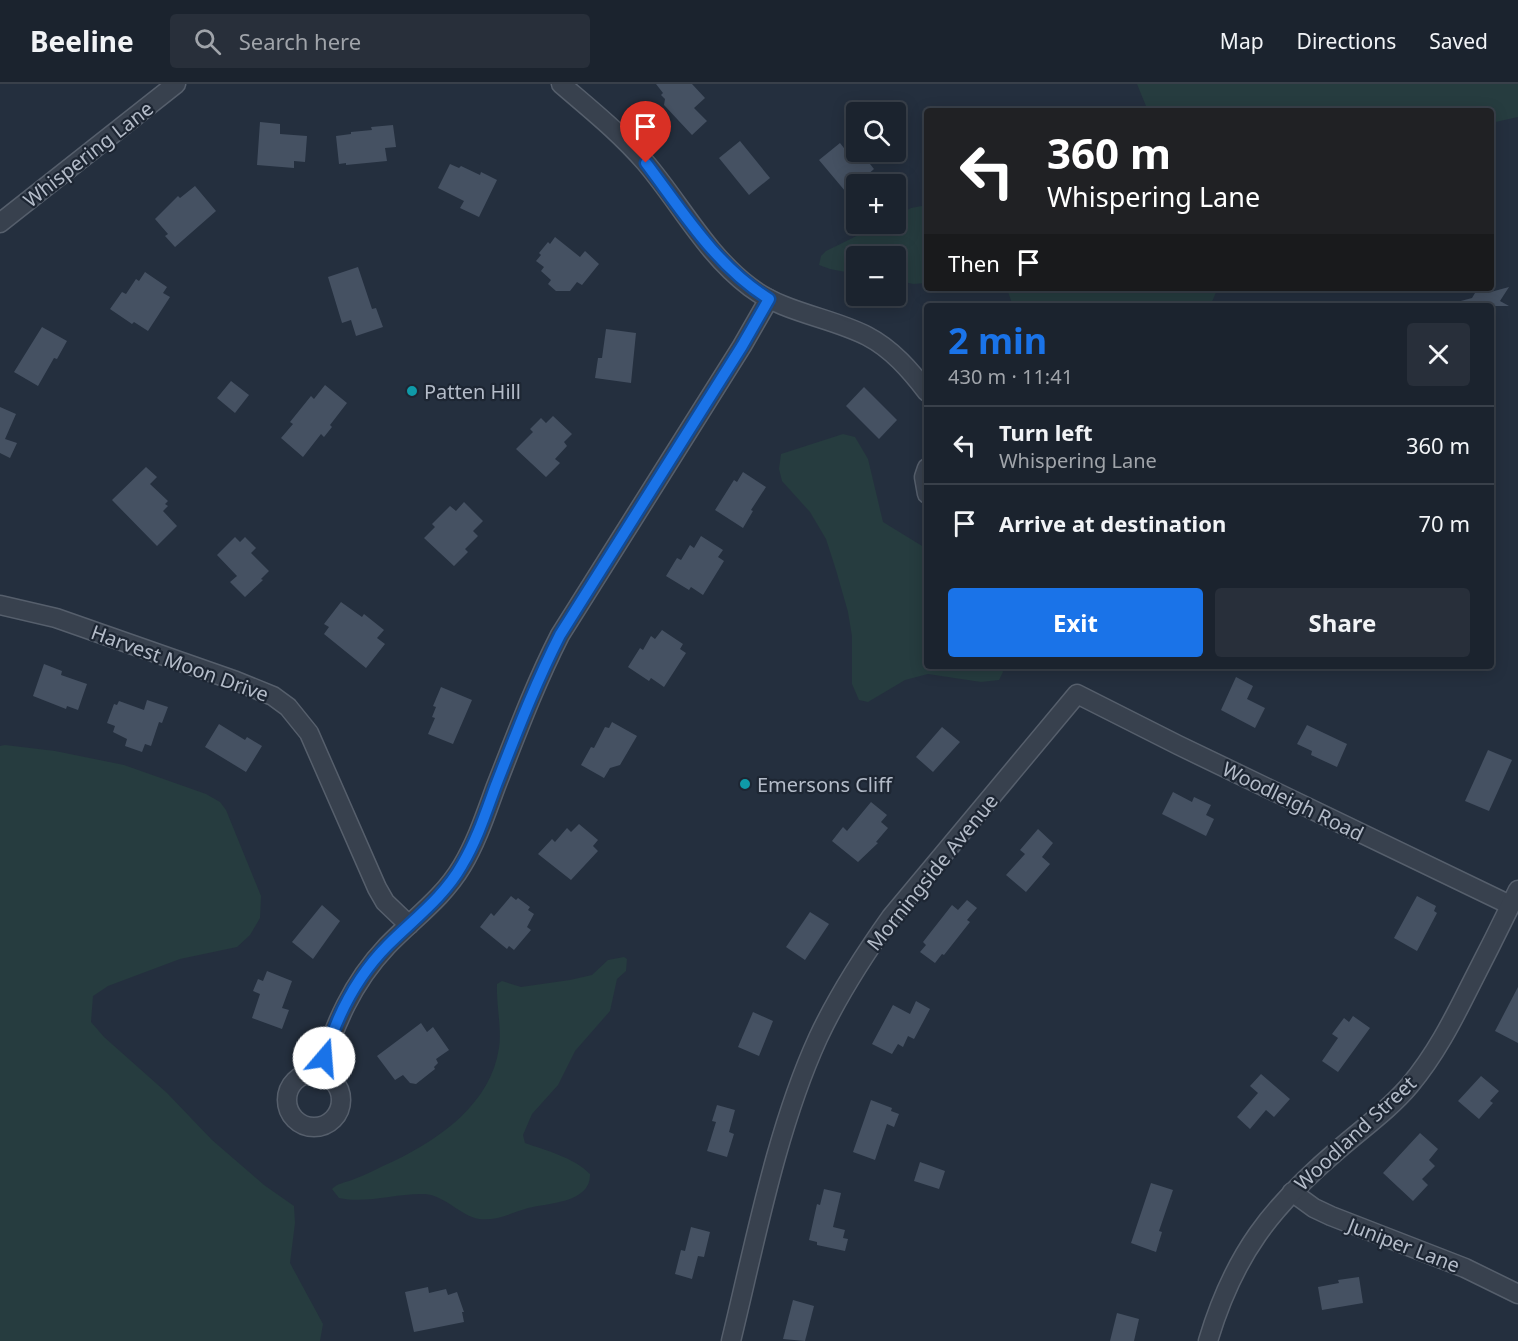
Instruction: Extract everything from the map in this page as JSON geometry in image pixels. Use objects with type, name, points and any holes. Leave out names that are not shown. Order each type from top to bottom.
[{"type":"street","name":"Whispering Lane","points":[[0,224],[176,84]]},
{"type":"street","points":[[561,84],[634,150],[715,254],[751,288],[769,299],[870,337],[901,361],[924,388]]},
{"type":"street","points":[[320,1073],[338,1019],[358,980],[372,962],[435,901],[463,864],[485,814],[536,681],[560,635],[731,365],[769,299]]},
{"type":"street","name":"Harvest Moon Drive","points":[[0,605],[56,618],[246,684],[273,696],[288,706],[309,733],[377,888],[386,902],[409,925]]},
{"type":"street","name":"Woodleigh Road","points":[[1077,694],[1178,745],[1514,898]]},
{"type":"street","name":"Morningside Avenue","points":[[731,1341],[794,1099],[818,1038],[833,1008],[891,917],[1077,694]]},
{"type":"street","name":"Woodland Street","points":[[1208,1341],[1224,1295],[1245,1251],[1258,1232],[1292,1191],[1395,1101],[1421,1071],[1453,1020],[1514,898]]},
{"type":"street","name":"Juniper Lane","points":[[1292,1191],[1314,1208],[1330,1216],[1465,1268],[1518,1294]]},
{"type":"green space","points":[[1137,84],[1518,84],[1518,117],[1494,122],[1494,108],[1147,108]]},
{"type":"green space","points":[[924,206],[924,283],[906,282],[906,246],[846,246],[846,272],[819,265],[821,256],[826,251],[861,234],[906,234],[906,211]]},
{"type":"green space","points":[[1004,291],[1217,291],[1211,303],[1012,303],[1008,292]]},
{"type":"green space","points":[[843,434],[855,437],[868,459],[883,522],[924,547],[924,669],[1002,669],[1003,672],[999,680],[981,682],[928,674],[905,680],[868,702],[859,700],[852,684],[852,636],[848,612],[836,570],[826,539],[810,512],[782,481],[779,469],[781,454]]},
{"type":"green space","points":[[0,746],[55,751],[124,765],[206,794],[220,802],[226,810],[261,896],[260,918],[250,935],[237,947],[180,959],[108,986],[93,996],[91,1022],[104,1037],[167,1093],[212,1140],[264,1185],[294,1206],[295,1223],[290,1263],[323,1324],[320,1341],[0,1341]]},
{"type":"green space","points":[[624,957],[627,959],[626,971],[617,979],[610,1011],[575,1051],[558,1085],[532,1114],[523,1135],[525,1143],[568,1159],[590,1174],[584,1191],[557,1203],[486,1219],[472,1217],[439,1198],[425,1194],[360,1200],[339,1198],[332,1189],[334,1187],[394,1161],[429,1142],[461,1117],[486,1086],[499,1048],[497,984],[502,981],[521,987],[570,980],[592,975],[608,960]]},
{"type":"building","points":[[656,84],[692,84],[705,98],[694,108],[707,121],[692,135],[664,105],[665,99],[661,95],[663,93]]},
{"type":"building","points":[[260,122],[280,124],[280,134],[307,136],[305,162],[294,161],[294,168],[257,165]]},
{"type":"building","points":[[393,125],[396,147],[385,148],[387,161],[339,164],[336,136],[372,130],[371,127]]},
{"type":"building","points":[[740,141],[770,178],[749,195],[719,158]]},
{"type":"building","points":[[840,143],[846,151],[846,162],[860,164],[868,162],[874,169],[868,174],[846,174],[846,192],[819,160]]},
{"type":"building","points":[[450,164],[459,168],[461,166],[480,175],[481,172],[497,180],[479,217],[460,208],[464,201],[438,188]]},
{"type":"building","points":[[195,186],[216,211],[175,247],[165,236],[168,234],[155,219],[178,196],[180,198]]},
{"type":"building","points":[[555,237],[580,257],[585,251],[599,264],[582,285],[577,282],[570,291],[556,291],[548,284],[551,280],[541,271],[544,267],[536,261],[541,255],[539,253]]},
{"type":"building","points":[[358,267],[372,309],[376,308],[383,327],[356,336],[351,320],[342,323],[328,277]]},
{"type":"building","points":[[145,272],[167,287],[163,293],[170,297],[148,331],[134,322],[132,324],[110,309],[122,292],[126,294],[136,279],[139,281]]},
{"type":"building","points":[[1509,287],[1500,301],[1509,306],[1494,306],[1494,303],[1457,303],[1472,298],[1476,291],[1487,293]]},
{"type":"building","points":[[42,327],[67,341],[38,386],[14,372]]},
{"type":"building","points":[[606,329],[636,333],[631,383],[595,378],[598,358],[602,358]]},
{"type":"building","points":[[231,381],[249,395],[235,413],[217,398]]},
{"type":"building","points":[[325,385],[347,403],[324,437],[321,434],[303,457],[281,438],[293,424],[290,422],[311,396],[314,399]]},
{"type":"building","points":[[864,387],[897,420],[879,439],[846,406]]},
{"type":"building","points":[[0,407],[16,414],[5,439],[17,443],[10,458],[0,453]]},
{"type":"building","points":[[553,416],[572,434],[564,442],[567,446],[555,459],[560,463],[546,477],[516,449],[533,432],[530,429],[541,418],[546,423]]},
{"type":"building","points":[[146,467],[157,477],[150,484],[168,501],[165,504],[168,506],[163,511],[177,526],[157,546],[112,500]]},
{"type":"building","points":[[743,472],[766,487],[751,510],[753,511],[743,528],[715,510],[734,480],[737,482]]},
{"type":"building","points":[[464,502],[483,521],[473,531],[478,536],[465,549],[468,552],[454,566],[424,538],[435,527],[432,524],[450,506],[456,511]]},
{"type":"building","points":[[701,536],[723,550],[718,557],[724,561],[703,595],[691,587],[689,590],[666,576],[677,558],[681,560],[690,545],[694,548]]},
{"type":"building","points":[[235,537],[240,542],[245,537],[256,548],[251,553],[269,571],[245,597],[230,582],[237,576],[217,555]]},
{"type":"building","points":[[341,602],[362,617],[364,614],[384,630],[377,638],[385,644],[366,668],[324,634],[329,627],[324,624]]},
{"type":"building","points":[[662,630],[683,644],[680,649],[686,653],[664,687],[651,678],[649,681],[628,667],[640,648],[643,650],[651,636],[655,639]]},
{"type":"building","points":[[44,664],[62,671],[61,675],[87,684],[78,710],[67,706],[66,709],[33,696]]},
{"type":"building","points":[[1236,677],[1253,686],[1247,699],[1265,708],[1255,728],[1221,710]]},
{"type":"building","points":[[441,687],[472,700],[453,744],[428,734],[435,718],[432,717],[436,707],[433,706]]},
{"type":"building","points":[[147,700],[168,707],[162,723],[159,722],[151,746],[145,744],[142,752],[125,746],[127,739],[113,732],[115,726],[107,723],[114,704],[117,705],[119,701],[144,710]]},
{"type":"building","points":[[612,722],[637,736],[620,765],[610,768],[604,778],[581,765],[591,747],[594,748],[605,727],[609,728]]},
{"type":"building","points":[[219,724],[245,740],[247,737],[262,746],[246,772],[205,747]]},
{"type":"building","points":[[1307,725],[1347,744],[1337,767],[1311,755],[1312,751],[1297,744]]},
{"type":"building","points":[[942,727],[960,742],[933,772],[916,757]]},
{"type":"building","points":[[1488,750],[1512,760],[1489,811],[1465,801]]},
{"type":"building","points":[[1173,792],[1192,802],[1194,797],[1211,805],[1206,815],[1214,819],[1206,836],[1162,814]]},
{"type":"building","points":[[871,802],[887,815],[881,822],[888,828],[876,842],[878,843],[858,862],[832,841],[843,827],[847,831]]},
{"type":"building","points":[[579,824],[598,840],[593,846],[598,851],[571,880],[538,854],[552,839],[555,842],[567,828],[571,832]]},
{"type":"building","points":[[1038,829],[1053,843],[1042,857],[1050,864],[1026,892],[1006,875],[1025,854],[1020,850]]},
{"type":"building","points":[[511,896],[530,907],[528,910],[534,914],[527,927],[531,930],[514,950],[509,946],[507,949],[480,927],[491,913],[494,916]]},
{"type":"building","points":[[1417,896],[1436,906],[1434,911],[1437,913],[1417,951],[1394,938]]},
{"type":"building","points":[[967,900],[977,908],[967,920],[970,922],[935,963],[920,952],[926,945],[923,942],[952,905],[958,910]]},
{"type":"building","points":[[322,905],[340,921],[313,959],[292,942]]},
{"type":"building","points":[[810,912],[829,924],[805,960],[786,947]]},
{"type":"building","points":[[267,971],[292,981],[282,1008],[289,1010],[282,1029],[252,1018],[260,994],[253,991],[258,979],[263,981]]},
{"type":"building","points":[[1518,987],[1518,1043],[1495,1031]]},
{"type":"building","points":[[916,1001],[930,1009],[914,1039],[908,1036],[903,1047],[898,1044],[892,1054],[872,1044],[893,1005],[910,1014]]},
{"type":"building","points":[[753,1012],[773,1021],[759,1056],[738,1047]]},
{"type":"building","points":[[1353,1016],[1370,1028],[1338,1072],[1322,1061],[1338,1038],[1332,1034],[1344,1018],[1349,1022]]},
{"type":"building","points":[[421,1023],[427,1032],[433,1027],[449,1050],[436,1059],[438,1063],[435,1069],[416,1084],[410,1083],[403,1075],[395,1080],[377,1056]]},
{"type":"building","points":[[1261,1074],[1290,1099],[1274,1117],[1266,1110],[1250,1129],[1237,1117],[1258,1093],[1250,1086]]},
{"type":"building","points":[[1481,1076],[1499,1091],[1490,1101],[1493,1103],[1479,1119],[1458,1101]]},
{"type":"building","points":[[871,1100],[892,1108],[891,1111],[899,1114],[894,1127],[887,1124],[875,1160],[853,1152]]},
{"type":"building","points":[[717,1105],[735,1110],[729,1132],[734,1134],[727,1157],[707,1151],[716,1122],[712,1121]]},
{"type":"building","points":[[1420,1133],[1438,1149],[1429,1160],[1435,1166],[1422,1179],[1428,1185],[1413,1201],[1383,1173]]},
{"type":"building","points":[[920,1162],[945,1171],[939,1189],[914,1181]]},
{"type":"building","points":[[1151,1183],[1173,1190],[1159,1231],[1162,1232],[1156,1252],[1131,1243]]},
{"type":"building","points":[[824,1189],[841,1193],[833,1227],[845,1230],[843,1238],[848,1239],[845,1251],[817,1245],[817,1242],[809,1240],[817,1204],[820,1205]]},
{"type":"building","points":[[691,1227],[710,1232],[704,1257],[698,1256],[692,1279],[675,1274],[681,1250],[685,1251]]},
{"type":"building","points":[[1359,1277],[1363,1303],[1322,1310],[1318,1287],[1339,1283],[1338,1280]]},
{"type":"building","points":[[428,1287],[429,1293],[446,1289],[448,1295],[457,1292],[464,1312],[462,1312],[464,1322],[414,1332],[405,1292]]},
{"type":"building","points":[[793,1300],[814,1306],[805,1341],[783,1339]]},
{"type":"building","points":[[1117,1313],[1139,1319],[1134,1341],[1110,1341]]},
{"type":"place","name":"Patten Hill","points":[[412,391]]},
{"type":"place","name":"Emersons Cliff","points":[[745,784]]},
{"type":"route","points":[[324,1058],[338,1019],[358,980],[389,944],[435,901],[451,883],[463,864],[474,842],[536,681],[560,635],[742,346],[769,299],[751,288],[715,254],[646,163]]}]
